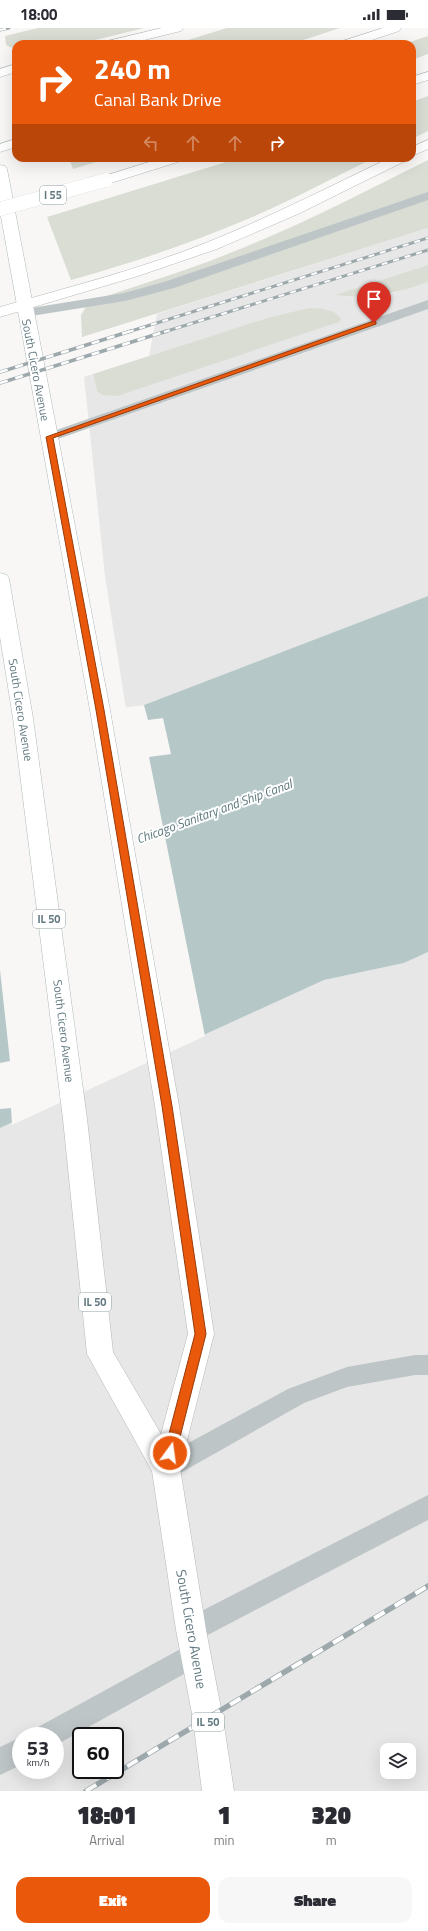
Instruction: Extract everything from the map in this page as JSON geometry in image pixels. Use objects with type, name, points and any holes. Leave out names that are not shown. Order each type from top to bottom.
[{"type":"main road","points":[[129,40],[177,28]]},
{"type":"main road","points":[[360,40],[395,28]]},
{"type":"main road","points":[[0,72],[12,69]]},
{"type":"main road","points":[[416,80],[428,76]]},
{"type":"main road","points":[[0,148],[12,144]]},
{"type":"main road","points":[[416,150],[428,144]]},
{"type":"main road","name":"I 55","points":[[0,209],[106,180],[163,162]]},
{"type":"main road","points":[[0,312],[24,310],[212,246],[293,211],[392,162]]},
{"type":"main road","name":"South Cicero Avenue","points":[[0,169],[24,310],[50,437],[100,710],[167,1106],[201,1334],[166,1468]]},
{"type":"main road","name":"South Cicero Avenue","points":[[0,579],[23,718],[75,1120],[100,1354],[166,1468],[193,1642],[208,1719],[218,1791]]},
{"type":"lane","points":[[24,310],[125,297],[169,285],[428,196]]},
{"type":"lane","points":[[50,437],[428,304]]},
{"type":"lane","points":[[166,1468],[296,1396],[347,1377],[428,1365]]},
{"type":"lane","points":[[61,1727],[193,1642],[428,1507]]},
{"type":"lane","points":[[0,1762],[12,1755]]},
{"type":"shaded area","points":[[38,28],[144,28],[95,40],[12,40],[12,48],[6,45],[5,36]]},
{"type":"shaded area","points":[[227,28],[340,28],[303,40],[188,40]]},
{"type":"shaded area","points":[[428,36],[428,54],[416,58],[416,40]]},
{"type":"shaded area","points":[[428,96],[428,131],[416,137],[416,100]]},
{"type":"shaded area","points":[[428,160],[428,228],[82,337],[81,315],[89,302],[199,265],[260,241],[332,208]]},
{"type":"shaded area","points":[[70,162],[96,162],[73,169]]},
{"type":"shaded area","points":[[226,162],[366,162],[281,204],[206,236],[117,267],[71,280],[47,217]]},
{"type":"shaded area","points":[[428,228],[428,265],[336,295],[350,297],[390,294],[428,282],[428,596],[144,705],[126,709],[105,576],[84,377],[93,374],[97,391],[338,315],[327,309],[310,309],[270,317],[149,356],[157,314]]},
{"type":"shaded area","points":[[428,265],[428,282],[416,286],[371,296],[359,297],[335,295]]},
{"type":"shaded area","points":[[310,308],[331,311],[338,315],[341,319],[339,322],[117,396],[103,395],[97,391],[93,374],[270,317]]},
{"type":"shaded area","points":[[428,952],[428,1791],[0,1791],[0,1128],[324,980],[404,963]]},
{"type":"water","name":"Chicago Sanitary and Ship Canal","points":[[428,596],[428,952],[404,963],[324,980],[0,1128],[0,731],[144,705]]},
{"type":"pier","points":[[144,705],[148,720],[163,718],[171,754],[149,757],[205,1036],[12,1125],[11,1108],[0,1109],[0,1063],[10,1061],[0,970],[0,729]]},
{"type":"railway","points":[[0,30],[9,28]]},
{"type":"railway","points":[[128,332],[428,238]]},
{"type":"railway","points":[[164,332],[428,250]]},
{"type":"railway","points":[[0,372],[131,331]]},
{"type":"railway","points":[[0,383],[167,331]]},
{"type":"railway","points":[[86,1791],[428,1586]]},
{"type":"route","points":[[170,1453],[201,1334],[167,1106],[100,710],[50,437],[374,323]]}]
